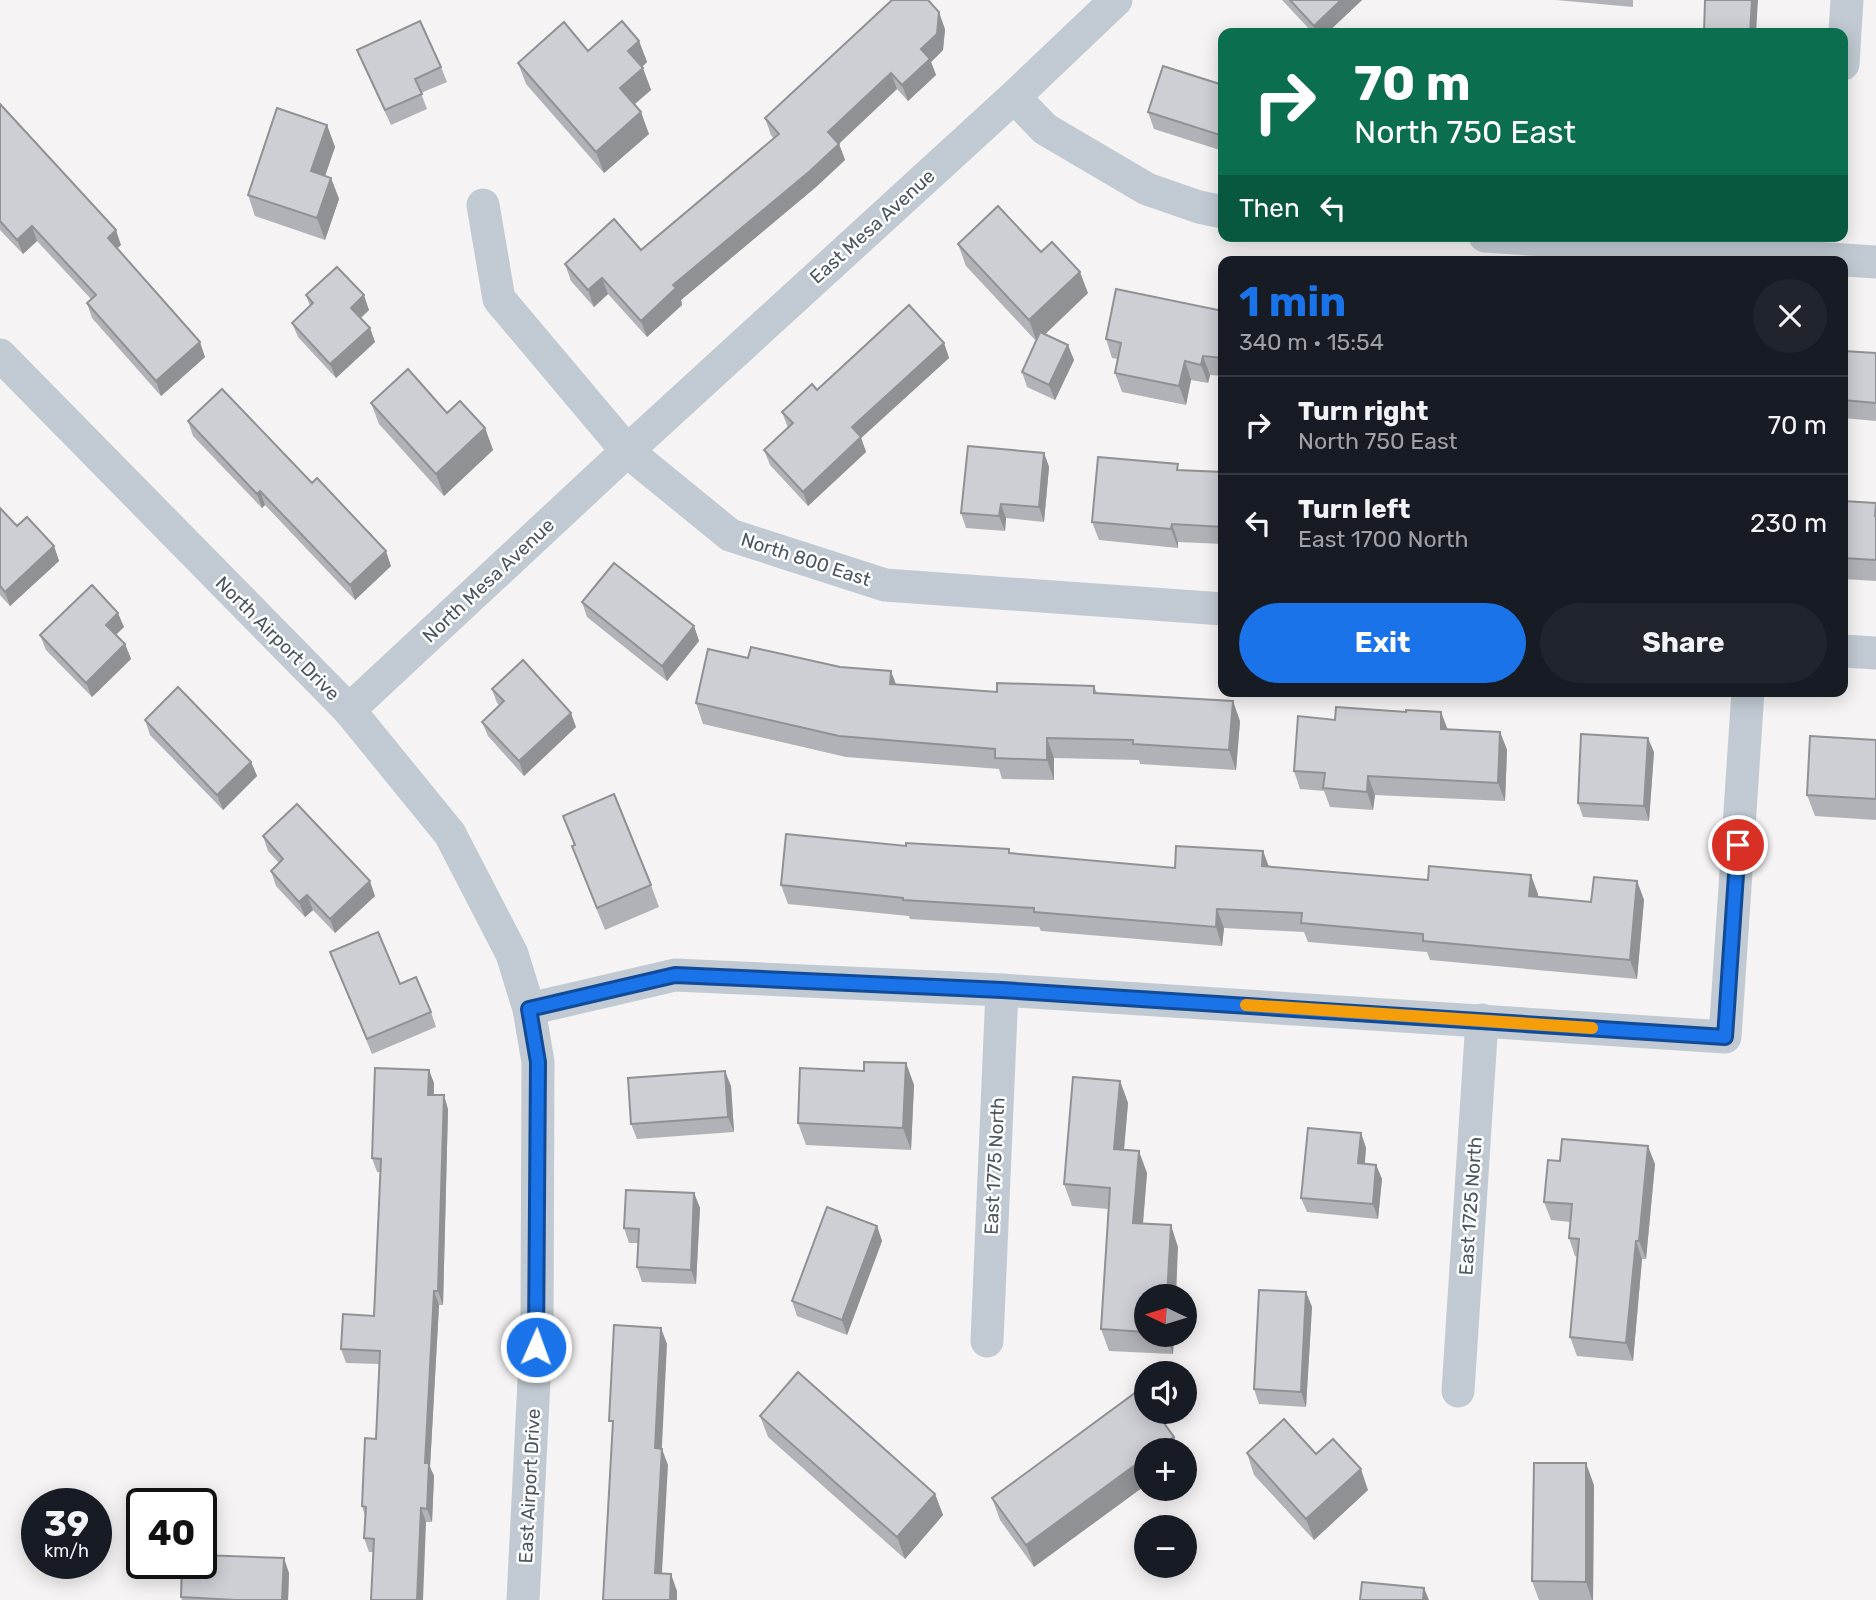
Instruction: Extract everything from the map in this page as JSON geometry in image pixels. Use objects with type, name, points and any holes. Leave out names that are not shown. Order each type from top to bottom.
[{"type":"street","name":"East Mesa Avenue","points":[[627,451],[1014,97],[1116,0]]},
{"type":"street","points":[[1845,28],[1847,0]]},
{"type":"street","points":[[1014,97],[1045,129],[1147,189],[1218,211]]},
{"type":"street","name":"North 800 East","points":[[484,205],[499,299],[627,451],[730,535],[885,585],[1218,609]]},
{"type":"street","points":[[1673,242],[1829,247],[1876,262]]},
{"type":"street","name":"North Airport Drive","points":[[0,355],[349,710],[450,834],[512,954]]},
{"type":"street","name":"North Mesa Avenue","points":[[349,710],[627,451]]},
{"type":"street","points":[[1848,651],[1876,653]]},
{"type":"street","points":[[529,1009],[675,975],[1002,990],[1725,1037],[1748,697]]},
{"type":"street","name":"East Airport Drive","points":[[512,954],[529,1009],[538,1062],[537,1321],[523,1600]]},
{"type":"street","name":"East 1775 North","points":[[987,1341],[1002,990]]},
{"type":"street","name":"East 1725 North","points":[[1458,1391],[1482,1020]]},
{"type":"building","points":[[892,0],[928,0],[939,12],[937,34],[921,49],[930,59],[902,85],[891,73],[828,132],[839,144],[673,285],[676,288],[641,321],[602,278],[588,290],[565,264],[614,219],[641,250],[779,134],[765,118]]},
{"type":"building","points":[[1290,0],[1341,0],[1314,26]]},
{"type":"building","points":[[1705,0],[1752,0],[1750,28],[1704,28]]},
{"type":"building","points":[[420,21],[441,67],[415,79],[422,94],[385,110],[357,50]]},
{"type":"building","points":[[622,21],[639,41],[628,51],[643,68],[620,88],[641,112],[596,152],[518,63],[564,22],[588,51]]},
{"type":"building","points":[[1163,66],[1218,83],[1218,134],[1148,112]]},
{"type":"building","points":[[0,104],[116,230],[108,238],[200,342],[156,381],[87,303],[96,295],[32,226],[17,240],[0,221]]},
{"type":"building","points":[[277,108],[327,125],[311,171],[331,178],[317,218],[248,195]]},
{"type":"building","points":[[998,206],[1041,252],[1052,242],[1080,272],[1029,320],[958,244]]},
{"type":"building","points":[[337,267],[364,295],[351,308],[370,328],[330,364],[292,323],[313,303],[306,295]]},
{"type":"building","points":[[1116,289],[1218,310],[1218,358],[1203,356],[1201,365],[1185,361],[1179,386],[1115,373],[1121,343],[1106,339]]},
{"type":"building","points":[[909,305],[944,343],[852,427],[861,437],[803,492],[764,450],[793,423],[782,412],[812,384],[817,390]]},
{"type":"building","points":[[1040,332],[1068,345],[1049,385],[1022,372]]},
{"type":"building","points":[[1848,351],[1876,353],[1876,403],[1848,400]]},
{"type":"building","points":[[408,369],[447,413],[460,401],[485,428],[436,474],[371,403]]},
{"type":"building","points":[[222,389],[312,483],[317,478],[386,551],[350,585],[260,491],[257,494],[188,421]]},
{"type":"building","points":[[968,446],[1044,453],[1039,507],[1001,504],[999,516],[961,513]]},
{"type":"building","points":[[1098,457],[1178,464],[1177,470],[1218,472],[1218,527],[1172,524],[1171,529],[1092,522]]},
{"type":"building","points":[[1848,501],[1876,503],[1876,560],[1848,558]]},
{"type":"building","points":[[0,508],[17,526],[27,517],[54,546],[5,592],[0,586]]},
{"type":"building","points":[[614,563],[694,626],[662,666],[582,602]]},
{"type":"building","points":[[92,585],[118,613],[106,625],[125,644],[86,683],[40,635]]},
{"type":"building","points":[[751,647],[840,667],[891,671],[890,684],[997,692],[997,683],[1094,686],[1094,693],[1233,701],[1229,750],[1133,744],[1133,740],[1047,738],[1047,760],[995,758],[995,749],[839,736],[696,703],[708,649],[748,658]]},
{"type":"building","points":[[523,660],[571,713],[519,761],[482,722],[504,701],[492,689]]},
{"type":"building","points":[[178,687],[251,762],[217,795],[145,720]]},
{"type":"building","points":[[1336,707],[1441,712],[1441,729],[1500,732],[1498,783],[1368,776],[1367,792],[1323,788],[1325,773],[1294,771],[1298,716],[1335,720]]},
{"type":"building","points":[[1581,734],[1648,738],[1644,806],[1578,803]]},
{"type":"building","points":[[1810,736],[1876,740],[1876,799],[1807,795]]},
{"type":"building","points":[[614,794],[651,885],[597,908],[563,816]]},
{"type":"building","points":[[297,804],[370,881],[330,919],[307,895],[299,902],[271,871],[283,859],[263,836]]},
{"type":"building","points":[[786,834],[906,846],[906,843],[1009,849],[1009,853],[1175,868],[1176,846],[1263,851],[1262,866],[1428,880],[1429,866],[1531,875],[1529,896],[1591,902],[1594,877],[1637,881],[1630,960],[1423,941],[1423,934],[1301,923],[1302,913],[1217,909],[1216,927],[1034,912],[1034,908],[903,900],[781,885]]},
{"type":"building","points":[[378,932],[400,984],[416,977],[431,1012],[367,1039],[330,952]]},
{"type":"building","points":[[864,1062],[906,1063],[903,1128],[798,1123],[800,1068],[864,1071]]},
{"type":"building","points":[[375,1068],[429,1070],[428,1095],[444,1095],[438,1291],[434,1291],[425,1463],[429,1463],[427,1509],[421,1508],[417,1600],[371,1600],[374,1539],[364,1538],[366,1507],[362,1506],[365,1438],[376,1439],[380,1351],[341,1349],[343,1314],[374,1316],[381,1159],[372,1158]]},
{"type":"building","points":[[725,1071],[728,1117],[631,1124],[628,1078]]},
{"type":"building","points":[[1073,1077],[1120,1081],[1114,1149],[1139,1151],[1133,1223],[1171,1225],[1168,1284],[1134,1284],[1134,1331],[1101,1329],[1110,1188],[1064,1184]]},
{"type":"building","points":[[1308,1128],[1361,1133],[1358,1163],[1376,1165],[1373,1204],[1301,1198]]},
{"type":"building","points":[[1562,1139],[1648,1146],[1626,1343],[1570,1337],[1579,1239],[1569,1238],[1572,1204],[1544,1202],[1548,1160],[1560,1161]]},
{"type":"building","points":[[626,1190],[694,1193],[691,1270],[637,1267],[639,1229],[624,1228]]},
{"type":"building","points":[[827,1207],[877,1226],[842,1320],[792,1301]]},
{"type":"building","points":[[1259,1290],[1306,1292],[1301,1392],[1254,1389]]},
{"type":"building","points":[[614,1325],[661,1328],[655,1448],[662,1449],[655,1573],[671,1574],[670,1600],[603,1600],[613,1421],[609,1421]]},
{"type":"building","points":[[798,1372],[935,1494],[897,1537],[760,1416]]},
{"type":"building","points":[[1134,1394],[1134,1424],[1165,1424],[1174,1437],[1134,1438],[1134,1466],[1026,1545],[992,1498]]},
{"type":"building","points":[[1284,1419],[1316,1454],[1333,1439],[1361,1469],[1306,1519],[1247,1453]]},
{"type":"building","points":[[1534,1463],[1586,1463],[1586,1582],[1532,1581]]},
{"type":"building","points":[[217,1556],[284,1558],[282,1600],[181,1597],[182,1579],[217,1579]]},
{"type":"building","points":[[1362,1582],[1424,1588],[1423,1600],[1360,1600]]},
{"type":"slow traffic","points":[[1246,1005],[1592,1028]]},
{"type":"route","points":[[536,1347],[538,1062],[529,1009],[675,975],[1002,990],[1725,1037],[1738,845]]}]
